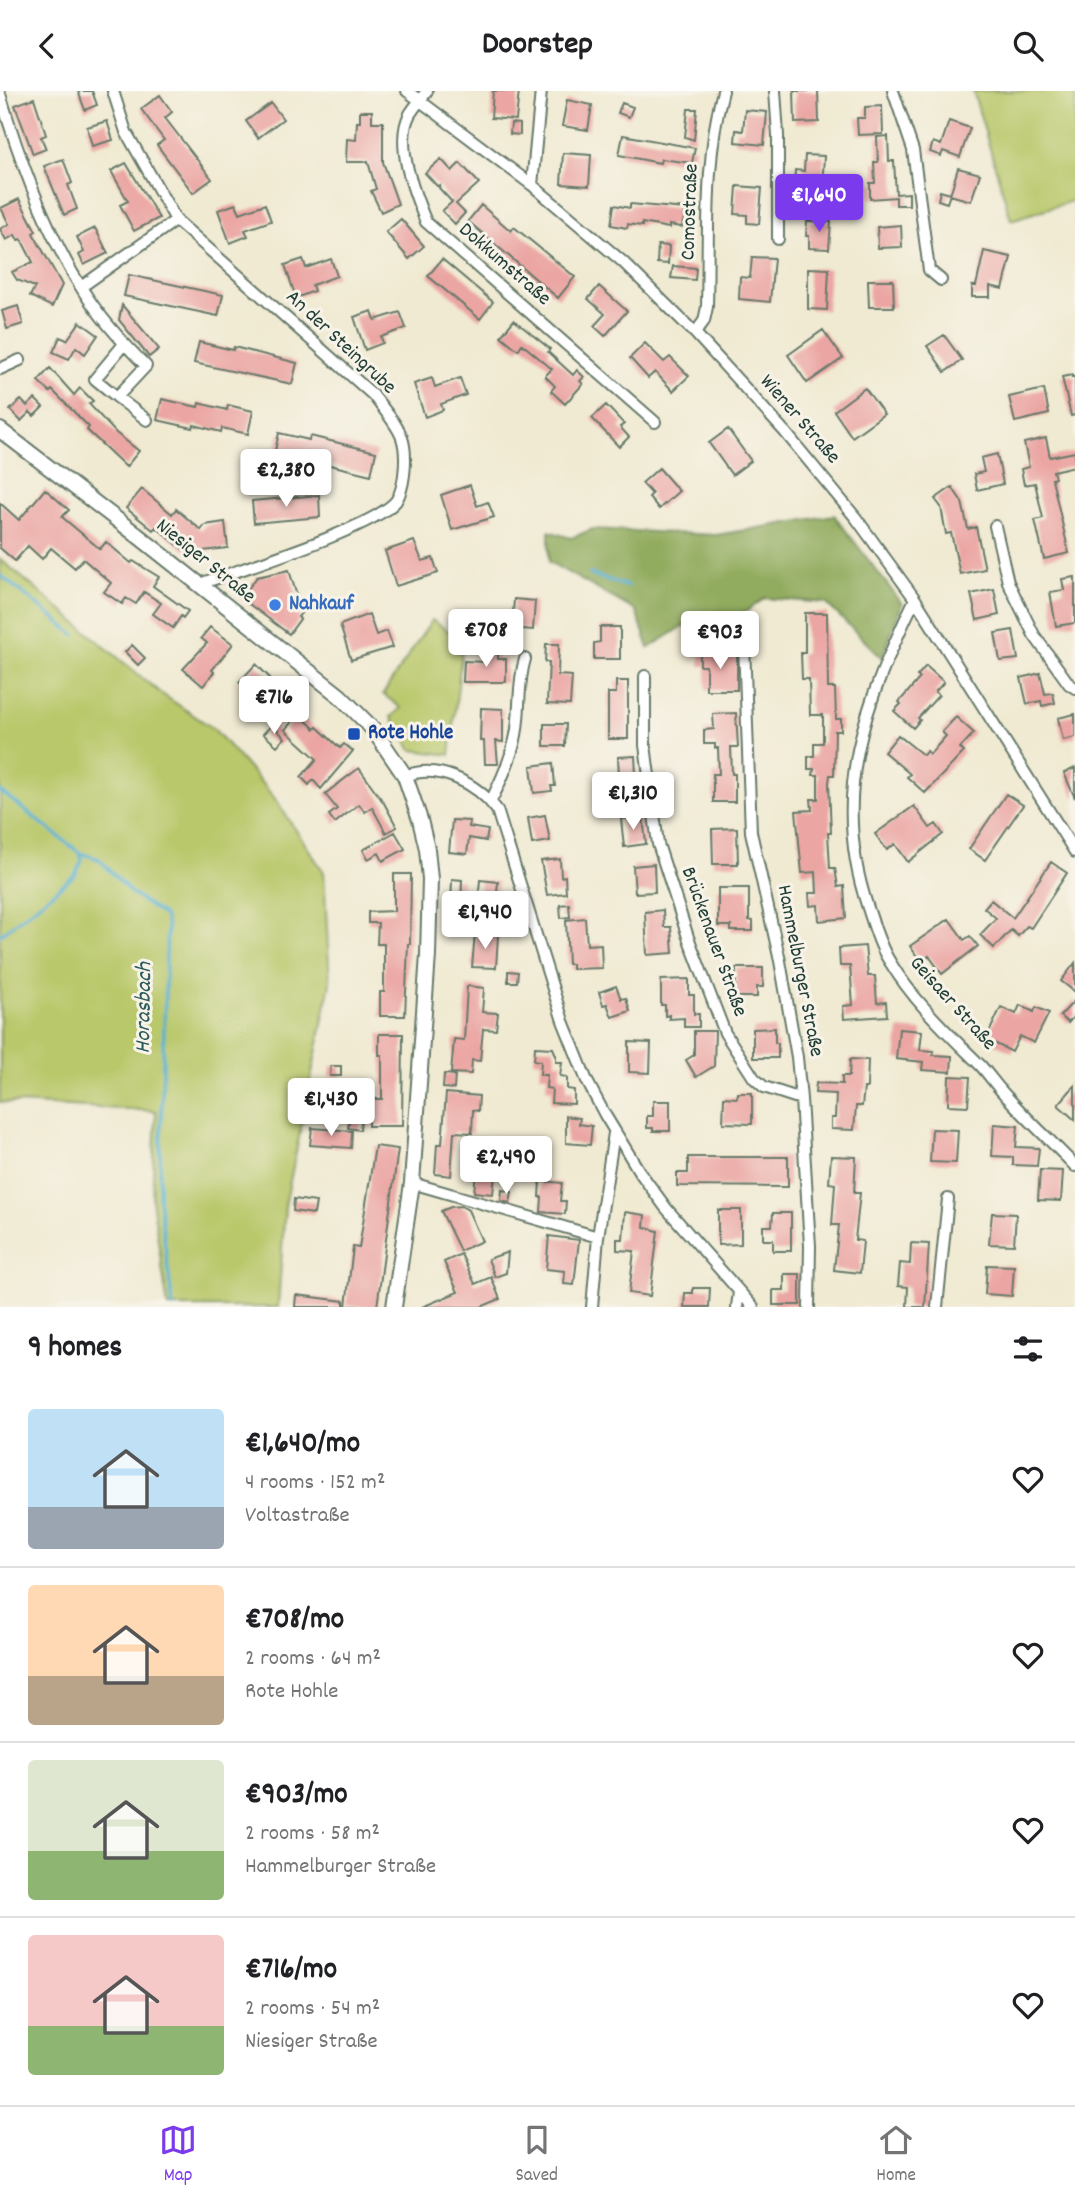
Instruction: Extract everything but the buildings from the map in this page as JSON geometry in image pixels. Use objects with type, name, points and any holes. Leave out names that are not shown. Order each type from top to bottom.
[{"type":"main road","name":"Niesiger Straße","points":[[2,436],[200,584],[340,696],[373,729],[405,776],[427,849],[430,880],[428,955],[412,1183],[394,1307]]},
{"type":"street","name":"An der Steingrube","points":[[113,91],[126,132],[176,220],[373,395],[399,429],[407,451],[403,482],[396,501],[375,516],[340,532],[200,584]]},
{"type":"street","name":"Wiener Straße","points":[[407,91],[424,96],[623,262],[695,333],[794,442],[856,518],[915,599],[1075,852]]},
{"type":"street","points":[[532,185],[541,91]]},
{"type":"street","name":"Comostraße","points":[[695,333],[704,321],[707,307],[715,121],[723,91]]},
{"type":"street","points":[[775,91],[778,135],[778,239]]},
{"type":"street","points":[[893,91],[913,150],[929,270],[941,281]]},
{"type":"street","points":[[0,94],[42,209],[81,287],[124,344],[146,366],[117,397]]},
{"type":"street","name":"Dokkumstraße","points":[[424,96],[410,114],[405,142],[411,187],[426,222],[655,422]]},
{"type":"street","points":[[81,287],[176,220]]},
{"type":"street","points":[[124,344],[95,379],[147,420]]},
{"type":"street","points":[[0,369],[20,360]]},
{"type":"street","points":[[995,526],[1008,582],[1034,635],[1069,684],[1075,688]]},
{"type":"street","name":"Geisaer Straße","points":[[915,599],[884,663],[864,722],[851,785],[852,836],[859,882],[889,961],[924,1008],[1075,1166]]},
{"type":"street","name":"Hammelburger Straße","points":[[744,644],[751,832],[780,961],[797,1057],[810,1245],[809,1307]]},
{"type":"street","points":[[491,801],[501,782],[516,736],[519,677],[525,659]]},
{"type":"street","name":"Brückenauer Straße","points":[[645,675],[645,745],[658,845],[688,937],[725,1033],[754,1078],[764,1087],[801,1099]]},
{"type":"street","points":[[405,776],[427,771],[447,775],[468,784],[491,801],[505,828],[563,1021],[587,1081],[614,1133],[666,1208],[753,1307]]},
{"type":"street","points":[[592,1307],[598,1237],[614,1133]]},
{"type":"street","points":[[412,1183],[598,1237]]},
{"type":"street","points":[[937,1307],[948,1199]]},
{"type":"street","points":[[737,1307],[740,1292]]},
{"type":"green space","points":[[973,91],[1075,91],[1075,200],[1011,220]]},
{"type":"green space","points":[[834,515],[902,604],[882,658],[826,603],[765,598],[730,623],[682,627],[649,648],[636,611],[549,562],[549,531],[571,538],[593,529],[716,535]]},
{"type":"green space","points":[[0,559],[159,692],[214,729],[273,796],[324,872],[330,984],[285,1206],[278,1307],[168,1307],[152,1200],[156,1111],[0,1102]]},
{"type":"green space","points":[[432,620],[463,641],[450,755],[412,750],[391,717],[401,708],[383,694]]},
{"type":"waterway","points":[[590,574],[627,586]]},
{"type":"waterway","points":[[0,575],[75,635]]},
{"type":"waterway","name":"Horasbach","points":[[0,791],[80,853],[99,859],[131,893],[164,916],[167,926],[159,1200],[173,1307]]},
{"type":"waterway","points":[[0,935],[75,875],[82,861],[80,853]]},
{"type":"place","name":"Nahkauf","points":[[275,605]]},
{"type":"place","name":"Rote Hohle","points":[[354,734]]}]
